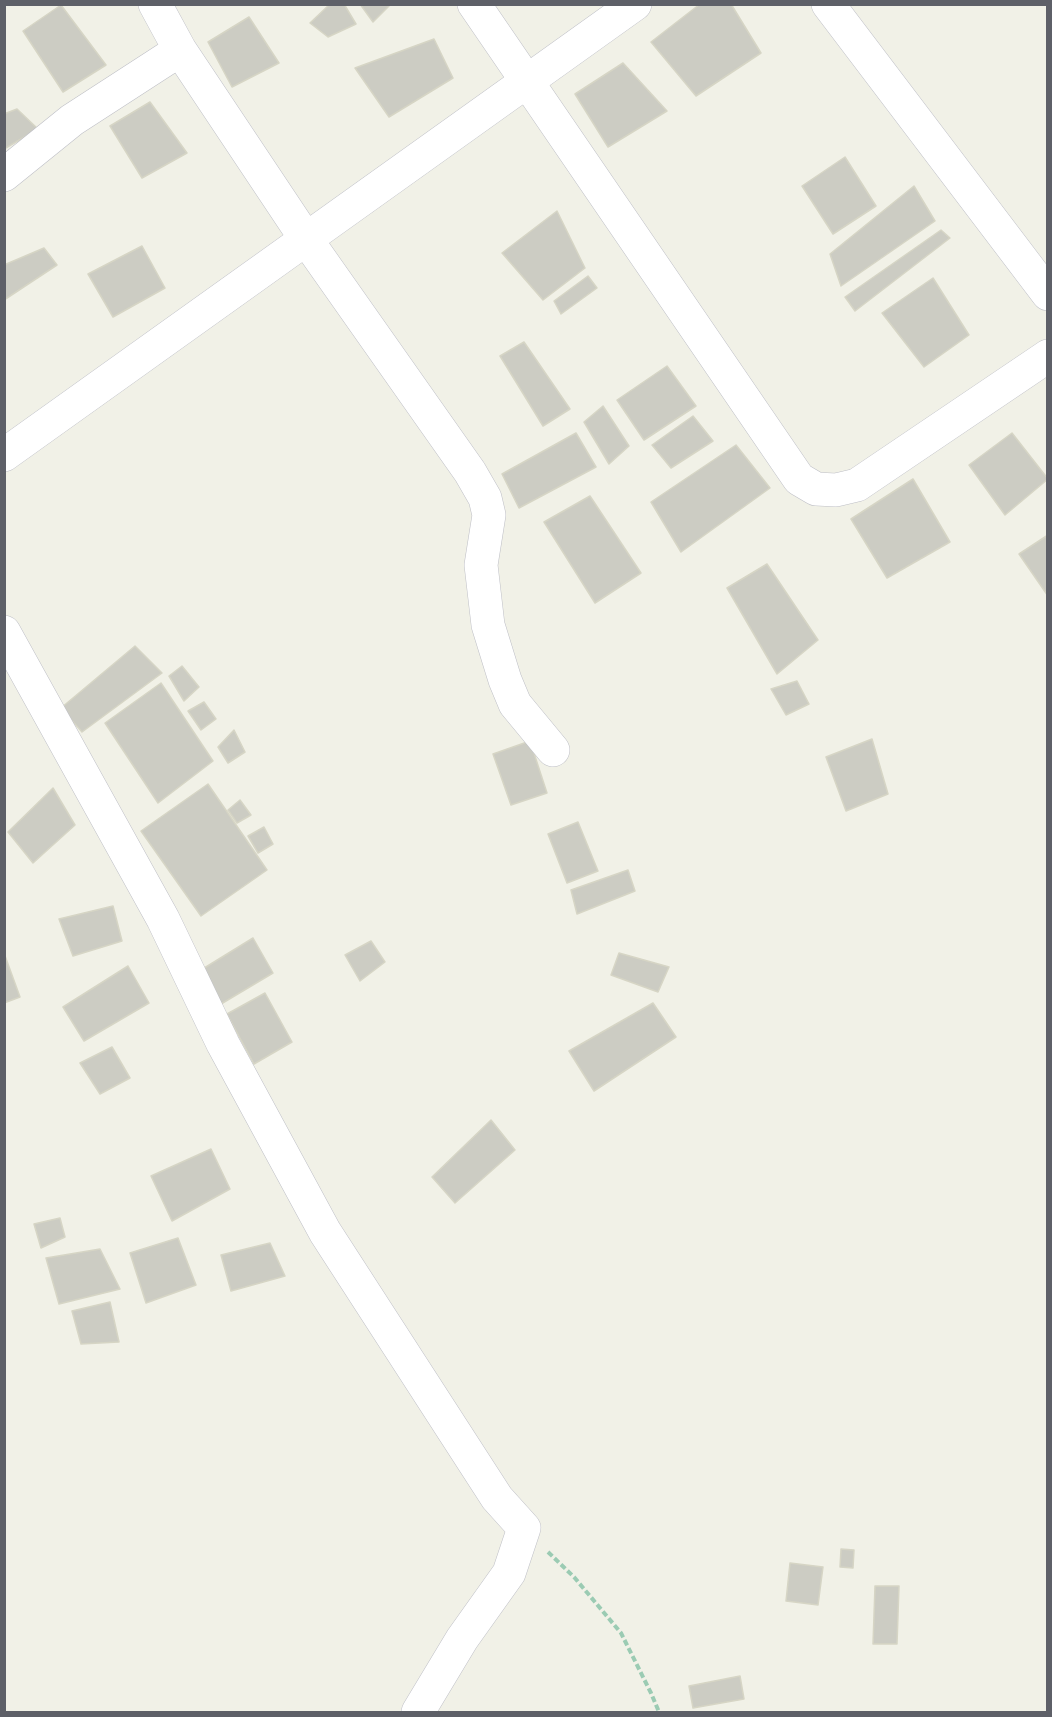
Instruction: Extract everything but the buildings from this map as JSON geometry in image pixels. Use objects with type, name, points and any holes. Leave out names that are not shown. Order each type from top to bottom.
[{"type":"street","points":[[155,4],[180,50],[306,239],[470,472],[485,498],[489,515],[481,565],[488,625],[514,704],[553,750]]},
{"type":"street","points":[[474,4],[799,479],[816,489],[836,490],[857,485],[1047,356]]},
{"type":"street","points":[[4,455],[635,4]]},
{"type":"street","points":[[828,4],[1047,294]]},
{"type":"street","points":[[4,175],[72,120],[180,50]]},
{"type":"street","points":[[4,632],[163,919],[223,1044],[325,1232],[497,1498],[524,1528],[509,1573],[462,1639],[418,1713]]},
{"type":"path","points":[[524,1528],[574,1577],[621,1633],[659,1713]]}]
